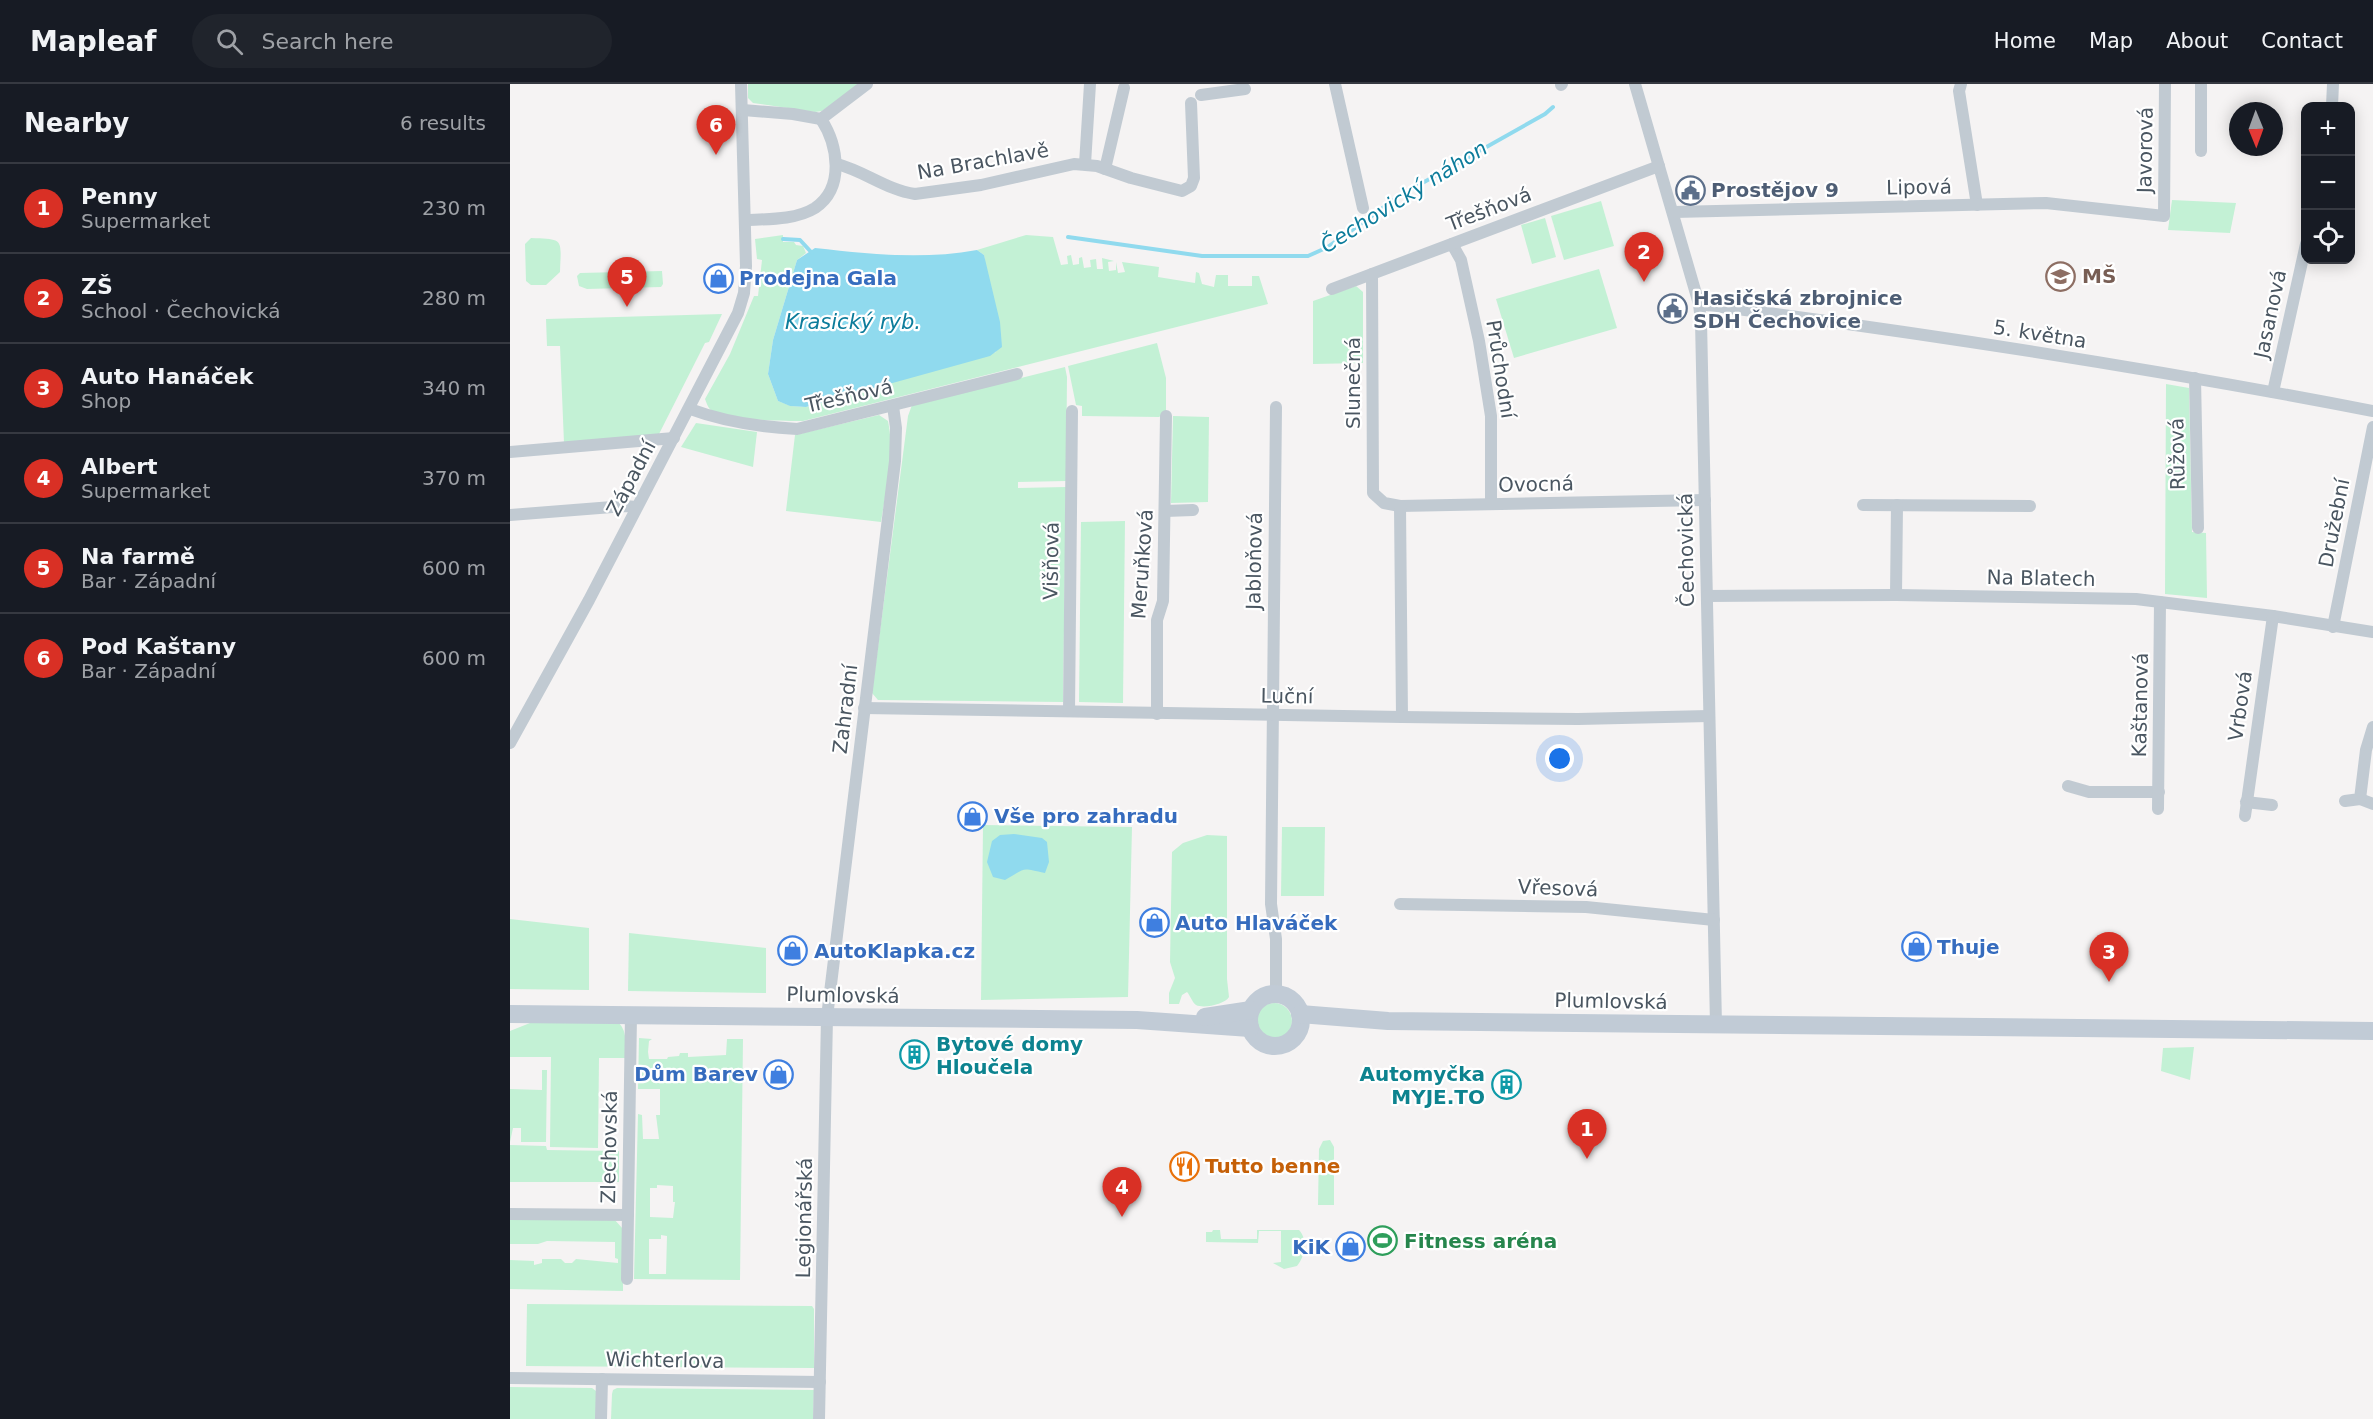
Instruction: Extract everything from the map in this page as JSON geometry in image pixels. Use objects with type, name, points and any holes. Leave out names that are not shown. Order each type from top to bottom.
[{"type":"main road","name":"Plumlovská","points":[[510,1014],[1175,1021],[1250,1019],[1261,998],[1276,994]]},
{"type":"main road","points":[[1250,1019],[1260,1041],[1276,1046],[1289,1042],[1300,1021],[1292,1000],[1276,994]]},
{"type":"main road","name":"Plumlovská","points":[[1300,1021],[2373,1031]]},
{"type":"street","name":"Západní","points":[[510,743],[589,600],[738,313],[744,293],[746,266],[741,84]]},
{"type":"street","points":[[742,110],[794,114],[821,119],[867,84]]},
{"type":"street","points":[[1085,164],[1090,84]]},
{"type":"street","points":[[1335,84],[1363,208]]},
{"type":"street","name":"Čechovická","points":[[1635,84],[1699,304],[1716,1025]]},
{"type":"street","points":[[1961,84],[1959,92],[1977,206]]},
{"type":"street","name":"Javorová","points":[[2164,216],[2165,84]]},
{"type":"street","points":[[2201,84],[2201,150]]},
{"type":"street","points":[[2332,102],[2333,84]]},
{"type":"street","points":[[1105,169],[1124,88]]},
{"type":"street","points":[[1226,88],[1245,89]]},
{"type":"street","name":"Na Brachlavě","points":[[837,164],[849,167],[905,193],[915,194],[981,185],[1074,164],[1105,169],[1179,191],[1189,189],[1194,178],[1196,99],[1226,88]]},
{"type":"street","points":[[746,220],[775,219],[814,209],[829,193],[837,164],[833,140],[821,119]]},
{"type":"street","name":"Třešňová","points":[[1332,289],[1659,166]]},
{"type":"street","name":"Lipová","points":[[1674,212],[2046,203],[2164,216]]},
{"type":"street","name":"Průchodní","points":[[1452,244],[1461,260],[1479,341],[1489,404],[1492,435],[1491,504]]},
{"type":"street","name":"Jasanová","points":[[2273,392],[2302,264]]},
{"type":"street","name":"Slunečná","points":[[1372,274],[1373,493]]},
{"type":"street","name":"5. května","points":[[1699,304],[1838,322],[2195,378],[2373,411]]},
{"type":"street","name":"Třešňová","points":[[690,409],[718,420],[797,429],[1017,374]]},
{"type":"street","name":"Růžová","points":[[2195,378],[2198,528]]},
{"type":"street","name":"Zahradní","points":[[827,1017],[895,461],[896,428],[893,406]]},
{"type":"street","name":"Jabloňová","points":[[1271,716],[1276,407]]},
{"type":"street","name":"Višňová","points":[[1069,711],[1072,411]]},
{"type":"street","name":"Meruňková","points":[[1157,714],[1157,620],[1163,601],[1166,416]]},
{"type":"street","name":"Družební","points":[[2333,627],[2373,427]]},
{"type":"street","points":[[510,452],[674,438]]},
{"type":"street","name":"Ovocná","points":[[1373,493],[1384,503],[1400,506],[1705,500]]},
{"type":"street","points":[[1863,505],[2030,506]]},
{"type":"street","points":[[1400,506],[1402,717]]},
{"type":"street","points":[[1896,595],[1897,506]]},
{"type":"street","points":[[510,515],[636,507]]},
{"type":"street","points":[[1165,511],[1193,510]]},
{"type":"street","name":"Na Blatech","points":[[1707,596],[1896,595],[2136,599],[2273,616],[2373,632]]},
{"type":"street","name":"Kaštanová","points":[[2158,809],[2160,602]]},
{"type":"street","name":"Vrbová","points":[[2245,816],[2273,616]]},
{"type":"street","name":"Luční","points":[[864,708],[1578,719],[1709,716]]},
{"type":"street","points":[[1271,716],[1271,909],[1275,939],[1276,994]]},
{"type":"street","points":[[2360,799],[2366,750],[2373,727]]},
{"type":"street","points":[[2068,786],[2089,792],[2158,792]]},
{"type":"street","points":[[2345,801],[2360,799],[2373,804]]},
{"type":"street","points":[[2247,802],[2272,805]]},
{"type":"street","name":"Vřesová","points":[[1400,904],[1586,907],[1714,920]]},
{"type":"street","name":"Zlechovská","points":[[627,1279],[631,1015]]},
{"type":"street","name":"Legionářská","points":[[819,1419],[827,1017]]},
{"type":"street","points":[[510,1214],[628,1215]]},
{"type":"street","name":"Wichterlova","points":[[510,1378],[820,1382]]},
{"type":"street","points":[[601,1419],[602,1379]]},
{"type":"green space","points":[[748,84],[861,84],[822,111],[815,112],[753,103],[748,98]]},
{"type":"green space","points":[[2172,200],[2236,203],[2230,233],[2168,230]]},
{"type":"green space","points":[[1601,201],[1614,246],[1564,260],[1551,216]]},
{"type":"green space","points":[[1545,218],[1556,257],[1532,264],[1521,225]]},
{"type":"green space","points":[[783,235],[783,242],[794,242],[796,245],[803,246],[806,253],[797,260],[773,340],[768,374],[778,401],[791,406],[806,407],[996,352],[984,255],[977,250],[1026,235],[1053,237],[1061,265],[1068,264],[1067,256],[1071,255],[1073,265],[1079,264],[1079,258],[1082,257],[1084,268],[1091,267],[1090,260],[1096,259],[1097,269],[1103,269],[1102,258],[1114,261],[1108,262],[1109,271],[1116,270],[1116,262],[1118,273],[1125,272],[1122,262],[1159,267],[1158,277],[1195,283],[1196,272],[1199,273],[1202,284],[1214,287],[1216,275],[1228,275],[1228,286],[1252,286],[1252,276],[1259,276],[1268,304],[803,421],[745,419],[716,414],[709,408],[705,399],[730,354],[754,296],[758,296],[762,260],[757,259],[755,239]]},
{"type":"green space","points":[[531,238],[550,239],[559,243],[560,272],[546,285],[531,285],[526,281],[525,244]]},
{"type":"green space","points":[[1599,269],[1617,328],[1514,358],[1496,299]]},
{"type":"green space","points":[[662,271],[663,284],[661,287],[587,289],[579,286],[577,276],[580,273]]},
{"type":"green space","points":[[1356,286],[1363,292],[1363,363],[1313,364],[1313,301]]},
{"type":"green space","points":[[722,314],[659,434],[564,443],[560,346],[547,346],[546,319]]},
{"type":"green space","points":[[1157,343],[1166,378],[1166,412],[1159,417],[1082,416],[1082,406],[1076,405],[1068,366]]},
{"type":"green space","points":[[1065,367],[1067,377],[1066,481],[1018,482],[1018,488],[1066,487],[1063,702],[878,700],[872,693],[908,416],[912,405]]},
{"type":"green space","points":[[2166,384],[2189,388],[2192,532],[2206,533],[2207,598],[2165,594]]},
{"type":"green space","points":[[879,415],[888,421],[891,446],[881,522],[786,511],[795,435]]},
{"type":"green space","points":[[1173,416],[1209,417],[1208,502],[1171,503]]},
{"type":"green space","points":[[696,423],[757,432],[753,467],[681,447]]},
{"type":"green space","points":[[1125,521],[1123,703],[1079,702],[1081,522]]},
{"type":"green space","points":[[983,825],[1132,827],[1128,997],[981,1000]]},
{"type":"green space","points":[[1282,827],[1325,827],[1324,896],[1281,896]]},
{"type":"green space","points":[[1207,835],[1227,836],[1229,997],[1219,1004],[1200,1006],[1195,1004],[1187,992],[1182,995],[1179,1004],[1169,1004],[1169,993],[1175,978],[1170,962],[1172,852],[1183,843]]},
{"type":"green space","points":[[510,919],[589,928],[589,990],[510,989]]},
{"type":"green space","points":[[629,933],[766,948],[766,993],[628,991]]},
{"type":"green space","points":[[1274,1003],[1287,1008],[1292,1021],[1287,1034],[1274,1039],[1261,1034],[1256,1021],[1261,1008]]},
{"type":"green space","points":[[530,1023],[619,1023],[622,1027],[625,1039],[625,1058],[599,1058],[598,1148],[550,1147],[551,1057],[510,1057],[510,1031]]},
{"type":"green space","points":[[639,1038],[652,1039],[649,1041],[649,1059],[667,1059],[679,1056],[680,1053],[688,1053],[688,1057],[726,1055],[727,1039],[743,1039],[740,1280],[634,1279],[638,1114],[642,1115],[643,1139],[659,1139],[656,1115],[660,1115],[660,1089],[638,1089]],"holes":[[[657,1185],[673,1186],[673,1202],[675,1202],[673,1218],[650,1217],[650,1188],[657,1188]],[[661,1235],[667,1236],[666,1274],[649,1274],[649,1239],[661,1239]]]},
{"type":"green space","points":[[2194,1047],[2190,1080],[2161,1071],[2163,1048]]},
{"type":"green space","points":[[542,1070],[547,1070],[546,1142],[521,1142],[521,1128],[513,1128],[510,1142],[510,1089],[542,1090]]},
{"type":"green space","points":[[1330,1140],[1334,1147],[1334,1205],[1318,1205],[1319,1149],[1323,1141]]},
{"type":"green space","points":[[510,1145],[546,1146],[547,1150],[619,1151],[619,1182],[510,1182]]},
{"type":"green space","points":[[510,1217],[613,1218],[623,1229],[623,1291],[510,1289],[510,1260],[534,1261],[534,1265],[542,1263],[542,1259],[561,1259],[565,1263],[572,1263],[576,1259],[618,1263],[618,1259],[615,1258],[615,1242],[547,1241],[538,1244],[510,1244]]},
{"type":"green space","points":[[1220,1230],[1221,1239],[1257,1239],[1257,1230],[1299,1230],[1304,1238],[1304,1253],[1297,1266],[1284,1269],[1273,1263],[1281,1262],[1281,1231],[1259,1231],[1258,1243],[1206,1242],[1206,1232]]},
{"type":"green space","points":[[527,1304],[812,1306],[814,1309],[814,1368],[526,1366]]},
{"type":"green space","points":[[510,1387],[592,1388],[596,1391],[597,1419],[510,1419]]},
{"type":"green space","points":[[617,1388],[814,1390],[813,1419],[611,1419],[612,1394]]},
{"type":"water","name":"Krasický ryb.","points":[[815,248],[875,254],[916,255],[977,250],[984,255],[1000,322],[1002,347],[990,356],[806,407],[790,406],[778,401],[768,374],[773,340],[797,260]]},
{"type":"water","points":[[1014,834],[1042,838],[1047,842],[1049,862],[1045,873],[1027,869],[1005,880],[993,877],[987,862],[992,841],[1000,835]]},
{"type":"waterway","name":"Čechovický náhon","points":[[1068,237],[1202,256],[1308,256],[1328,247],[1401,195],[1545,114],[1553,107]]},
{"type":"waterway","name":"Čechovický náhon","points":[[783,239],[800,240],[812,253]]},
{"type":"place","name":"Pod Kaštany","points":[[716,155]]},
{"type":"place","name":"Prostějov 9","points":[[1690,190]]},
{"type":"place","name":"MŠ","points":[[2061,276]]},
{"type":"place","name":"Prodejna Gala","points":[[718,278]]},
{"type":"place","name":"ZŠ","points":[[1644,282]]},
{"type":"place","name":"Na farmě","points":[[627,307]]},
{"type":"place","name":"Hasičská zbrojnice SDH Čechovice","points":[[1672,309]]},
{"type":"place","name":"Vše pro zahradu","points":[[973,816]]},
{"type":"place","name":"Auto Hlaváček","points":[[1154,923]]},
{"type":"place","name":"Thuje","points":[[1916,947]]},
{"type":"place","name":"AutoKlapka.cz","points":[[793,951]]},
{"type":"place","name":"Auto Hanáček","points":[[2109,982]]},
{"type":"place","name":"Bytové domy Hloučela","points":[[915,1055]]},
{"type":"place","name":"Dům Barev","points":[[779,1074]]},
{"type":"place","name":"Automyčka MYJE.TO","points":[[1506,1085]]},
{"type":"place","name":"Penny","points":[[1587,1159]]},
{"type":"place","name":"Tutto benne","points":[[1184,1166]]},
{"type":"place","name":"Albert","points":[[1122,1217]]},
{"type":"place","name":"Fitness aréna","points":[[1383,1241]]},
{"type":"place","name":"KiK","points":[[1351,1247]]}]
